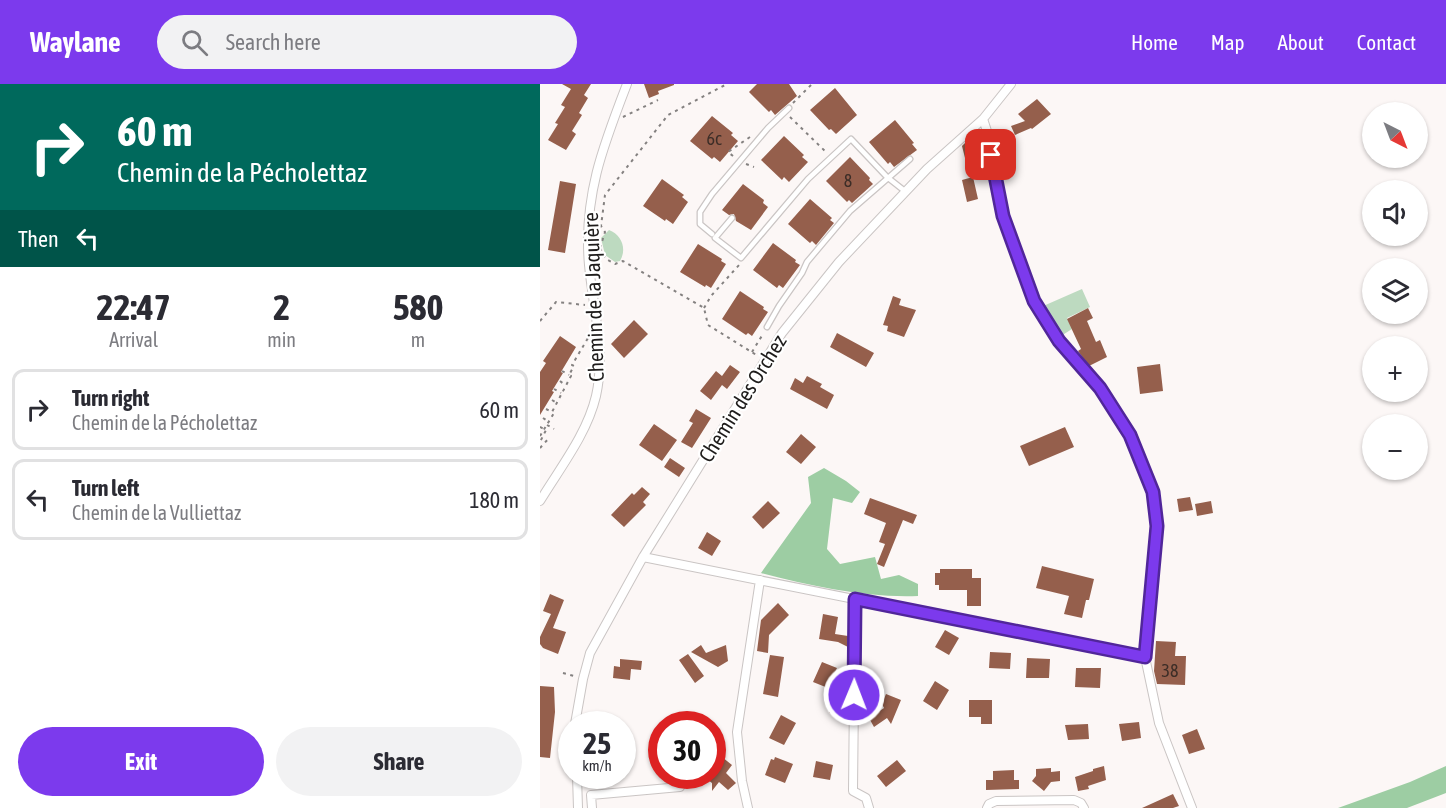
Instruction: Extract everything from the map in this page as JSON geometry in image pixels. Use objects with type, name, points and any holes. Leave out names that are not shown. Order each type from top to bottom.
[{"type":"street","name":"Chemin de la Jaquière","points":[[540,501],[585,426],[596,397],[600,364],[599,332],[588,239],[598,161],[627,84]]},
{"type":"street","name":"Chemin des Orchez","points":[[577,711],[590,653],[643,557],[782,333],[839,262],[948,150],[983,119],[1011,84]]},
{"type":"street","points":[[983,119],[990,140],[1003,216],[1034,301],[1059,341],[1100,388],[1130,435],[1153,492],[1157,526],[1145,657],[1159,723],[1192,808]]},
{"type":"street","points":[[643,557],[1145,657]]},
{"type":"street","points":[[748,808],[742,781],[737,732],[760,580]]},
{"type":"street","points":[[855,599],[853,791],[866,798],[869,808]]},
{"type":"street","points":[[577,789],[578,808]]},
{"type":"street","points":[[591,808],[591,795],[658,789]]},
{"type":"street","points":[[987,808],[989,804],[996,801],[1074,800],[1081,803],[1084,808]]},
{"type":"lane","points":[[712,234],[700,225],[700,213],[712,194],[764,132],[787,110]]},
{"type":"lane","points":[[732,218],[715,238],[741,258],[808,179],[851,139],[887,177],[906,192]]},
{"type":"lane","points":[[767,327],[807,262],[850,211],[910,159]]},
{"type":"path","points":[[600,248],[606,232],[601,226],[605,195],[632,159],[668,115],[727,84]]},
{"type":"path","points":[[812,84],[787,110],[831,157]]},
{"type":"path","points":[[614,117],[626,117],[658,100]]},
{"type":"path","points":[[729,153],[762,129],[764,132]]},
{"type":"path","points":[[745,164],[754,167]]},
{"type":"path","points":[[588,239],[600,248],[606,260],[615,264],[623,261],[704,308]]},
{"type":"path","points":[[741,258],[740,264],[704,308],[708,325],[760,357]]},
{"type":"path","points":[[540,321],[556,302],[585,305],[594,298]]},
{"type":"path","points":[[752,352],[767,327]]},
{"type":"path","points":[[540,436],[554,413],[552,412],[571,376],[569,375],[574,366],[572,365],[588,337]]},
{"type":"path","points":[[573,353],[577,356]]},
{"type":"path","points":[[568,363],[572,365]]},
{"type":"path","points":[[562,371],[569,375]]},
{"type":"path","points":[[560,381],[566,385]]},
{"type":"path","points":[[554,389],[561,393]]},
{"type":"path","points":[[552,400],[557,404]]},
{"type":"path","points":[[546,408],[552,412]]},
{"type":"path","points":[[543,418],[554,429]]},
{"type":"path","points":[[540,427],[544,429]]},
{"type":"path","points":[[540,442],[546,430],[544,429]]},
{"type":"path","points":[[540,448],[550,437]]},
{"type":"green space","points":[[609,230],[617,235],[622,243],[623,252],[620,261],[615,262],[605,255],[601,238]]},
{"type":"green space","points":[[1082,289],[1090,307],[1067,318],[1072,329],[1061,336],[1041,307]]},
{"type":"green space","points":[[824,468],[860,492],[852,503],[833,498],[827,549],[840,564],[875,557],[881,579],[899,575],[918,584],[918,596],[858,593],[819,587],[761,573],[811,503],[808,477]]},
{"type":"green space","points":[[1446,766],[1446,793],[1407,808],[1338,808],[1410,782]]},
{"type":"building","points":[[562,84],[591,84],[584,95],[588,98],[579,113],[582,115],[572,131],[576,134],[566,150],[548,140],[565,107],[561,105],[571,89]]},
{"type":"building","points":[[644,84],[674,85],[658,91],[659,94],[649,98]]},
{"type":"building","points":[[757,84],[789,84],[797,96],[775,115],[749,92]]},
{"type":"building","points":[[835,88],[857,115],[836,134],[831,129],[829,130],[810,110]]},
{"type":"building","points":[[1037,99],[1051,114],[1032,129],[1015,135],[1011,126],[1025,121],[1018,114]]},
{"type":"building","points":[[712,116],[733,133],[731,135],[738,141],[720,162],[714,157],[712,159],[690,141]]},
{"type":"building","points":[[895,120],[917,150],[894,167],[890,162],[888,164],[869,142]]},
{"type":"building","points":[[784,136],[804,155],[802,157],[808,162],[789,182],[784,177],[782,180],[761,160]]},
{"type":"building","points":[[976,140],[984,170],[969,174],[962,146],[966,142]]},
{"type":"building","points":[[850,157],[873,184],[852,203],[849,200],[847,202],[826,181]]},
{"type":"building","points":[[973,177],[978,199],[967,202],[962,180]]},
{"type":"building","points":[[662,179],[684,195],[682,197],[688,202],[673,224],[643,206]]},
{"type":"building","points":[[560,181],[576,184],[565,253],[548,250]]},
{"type":"building","points":[[743,184],[764,200],[763,203],[768,207],[751,230],[736,221],[734,214],[729,215],[722,210]]},
{"type":"building","points":[[810,199],[832,218],[830,220],[834,223],[816,245],[812,241],[810,243],[788,224]]},
{"type":"building","points":[[773,243],[800,265],[783,288],[779,285],[777,288],[753,270]]},
{"type":"building","points":[[698,244],[726,264],[711,288],[706,285],[705,287],[680,272]]},
{"type":"building","points":[[740,291],[768,312],[752,336],[748,333],[746,335],[722,319]]},
{"type":"building","points":[[893,296],[901,299],[899,305],[916,310],[904,337],[887,331],[888,326],[883,325]]},
{"type":"building","points":[[1088,308],[1093,318],[1087,321],[1096,342],[1100,340],[1107,357],[1089,366],[1078,351],[1081,349],[1067,319]]},
{"type":"building","points":[[634,320],[648,334],[624,358],[611,344]]},
{"type":"building","points":[[837,333],[874,353],[866,367],[830,347]]},
{"type":"building","points":[[560,336],[576,347],[540,415],[540,372],[546,363],[543,361]]},
{"type":"building","points":[[1160,364],[1163,391],[1140,394],[1137,367]]},
{"type":"building","points":[[730,365],[740,372],[727,389],[722,385],[711,400],[700,391],[716,371],[722,376]]},
{"type":"building","points":[[807,376],[822,384],[820,387],[834,395],[827,409],[790,389],[795,378],[803,383]]},
{"type":"building","points":[[696,409],[711,418],[692,448],[681,442],[693,423],[689,421]]},
{"type":"building","points":[[654,424],[677,440],[662,461],[639,445]]},
{"type":"building","points":[[1065,427],[1074,447],[1029,466],[1020,446]]},
{"type":"building","points":[[801,434],[816,447],[801,464],[786,452]]},
{"type":"building","points":[[670,458],[685,468],[679,477],[664,467]]},
{"type":"building","points":[[642,487],[650,494],[643,502],[646,505],[624,527],[611,515],[632,493],[634,495]]},
{"type":"building","points":[[1190,497],[1193,510],[1179,512],[1177,499]]},
{"type":"building","points":[[870,498],[917,515],[913,524],[903,520],[884,567],[877,564],[885,544],[879,542],[886,523],[864,514]]},
{"type":"building","points":[[768,501],[780,513],[763,529],[752,517]]},
{"type":"building","points":[[1211,501],[1213,513],[1197,516],[1195,504]]},
{"type":"building","points":[[707,532],[721,541],[712,556],[698,548]]},
{"type":"building","points":[[1042,566],[1094,579],[1082,618],[1064,614],[1069,596],[1036,588]]},
{"type":"building","points":[[940,569],[972,569],[972,578],[981,578],[981,606],[967,606],[967,590],[939,590],[939,585],[935,585],[935,573],[940,573]]},
{"type":"building","points":[[550,594],[564,600],[553,628],[566,632],[558,654],[543,648],[540,644],[540,637],[551,614],[543,611]]},
{"type":"building","points":[[778,603],[789,615],[769,635],[768,653],[757,651],[761,620]]},
{"type":"building","points":[[823,614],[838,617],[835,634],[848,636],[848,647],[838,642],[819,639]]},
{"type":"building","points":[[945,630],[959,638],[949,655],[935,647]]},
{"type":"building","points":[[1156,641],[1176,642],[1175,656],[1186,656],[1185,685],[1157,684],[1154,671]]},
{"type":"building","points":[[701,645],[706,653],[726,645],[728,661],[718,667],[691,652]]},
{"type":"building","points":[[990,652],[1011,653],[1010,669],[989,668]]},
{"type":"building","points":[[688,654],[704,676],[695,683],[679,660]]},
{"type":"building","points":[[770,655],[784,657],[778,697],[763,694]]},
{"type":"building","points":[[1027,658],[1050,659],[1049,678],[1026,678]]},
{"type":"building","points":[[620,659],[642,661],[641,670],[631,669],[630,680],[613,678],[614,666],[620,667]]},
{"type":"building","points":[[822,662],[837,668],[828,688],[813,682]]},
{"type":"building","points":[[1076,668],[1101,668],[1100,688],[1075,687]]},
{"type":"building","points":[[935,681],[949,690],[937,710],[923,701]]},
{"type":"building","points":[[540,686],[554,687],[555,712],[550,758],[540,757]]},
{"type":"building","points":[[886,694],[901,700],[891,724],[887,718],[874,727],[869,718],[884,708],[882,704]]},
{"type":"building","points":[[830,700],[845,701],[845,714],[829,713]]},
{"type":"building","points":[[969,700],[992,700],[992,724],[981,724],[981,717],[969,717]]},
{"type":"building","points":[[781,715],[796,723],[784,745],[769,738]]},
{"type":"building","points":[[1139,722],[1141,738],[1122,741],[1119,724]]},
{"type":"building","points":[[1088,724],[1089,739],[1068,740],[1065,725]]},
{"type":"building","points":[[1197,729],[1205,749],[1189,754],[1182,735]]},
{"type":"building","points":[[775,757],[793,764],[785,783],[765,775],[771,759],[774,760]]},
{"type":"building","points":[[726,760],[732,765],[726,773]]},
{"type":"building","points":[[897,760],[906,771],[886,787],[877,776]]},
{"type":"building","points":[[816,761],[833,765],[830,780],[813,777]]},
{"type":"building","points":[[1104,766],[1106,780],[1088,786],[1089,789],[1078,791],[1075,777]]},
{"type":"building","points":[[1051,768],[1051,772],[1060,771],[1060,781],[1051,782],[1044,791],[1032,781],[1036,776],[1036,769]]},
{"type":"building","points":[[1014,770],[1014,780],[1019,780],[1019,789],[986,790],[986,780],[993,780],[993,771]]},
{"type":"building","points":[[726,773],[736,783],[728,790],[726,788]]},
{"type":"building","points":[[1173,794],[1179,806],[1142,808]]},
{"type":"route","points":[[854,695],[855,599],[1145,657],[1157,526],[1153,492],[1130,435],[1100,388],[1059,341],[1034,301],[1003,216],[991,155]]}]
